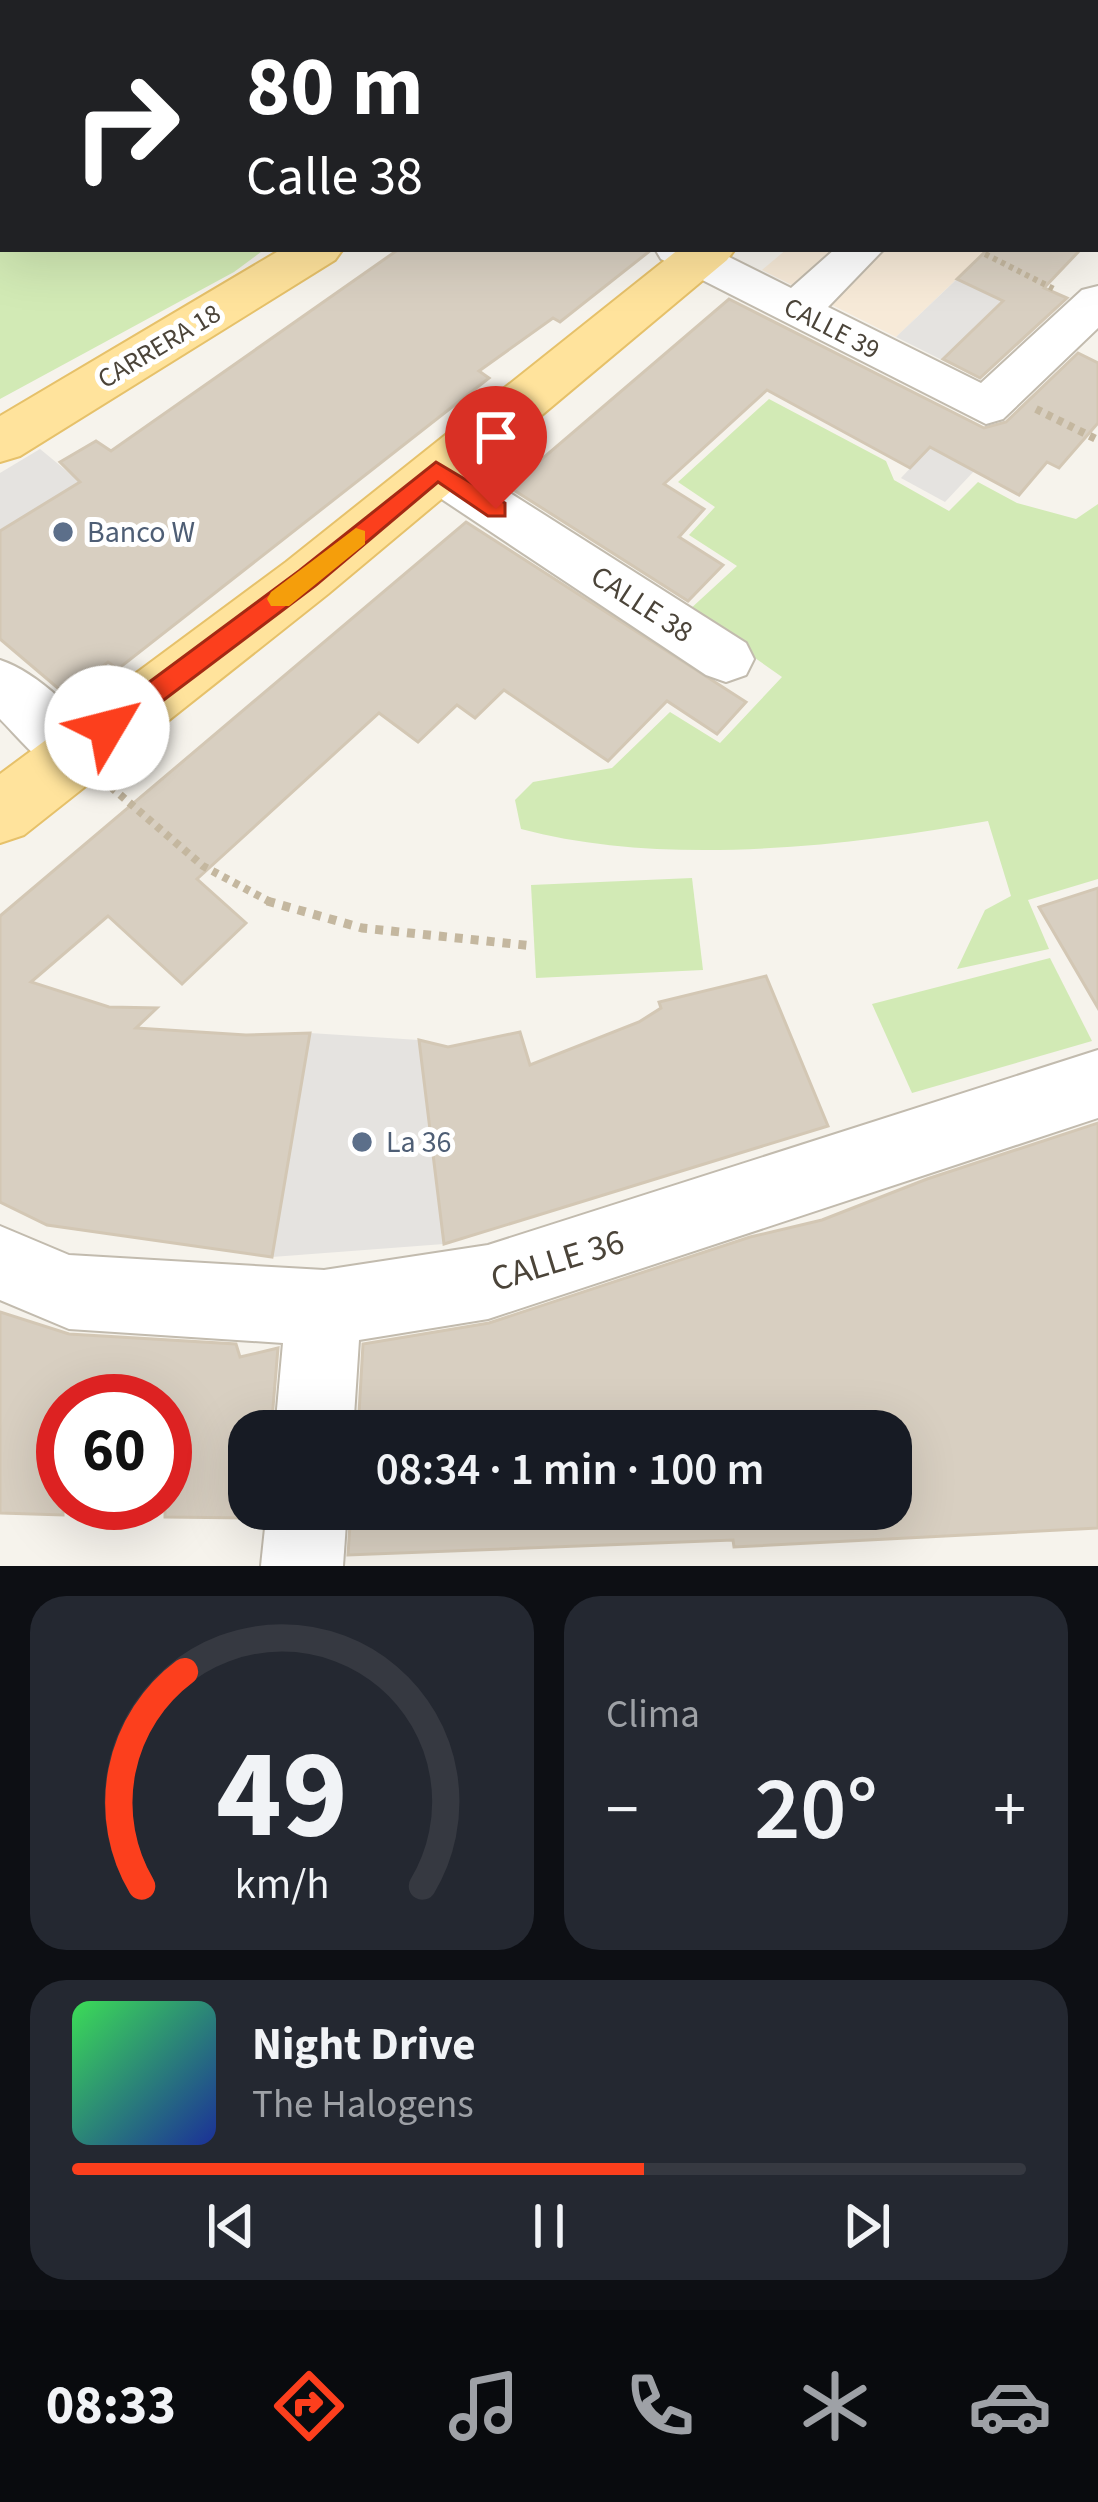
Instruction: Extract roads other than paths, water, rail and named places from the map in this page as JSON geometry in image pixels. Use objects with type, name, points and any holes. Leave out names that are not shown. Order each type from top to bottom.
[{"type":"main road","name":"CARRERA 18","points":[[0,442],[313,252]]},
{"type":"main road","points":[[0,814],[308,578],[694,252]]},
{"type":"street","points":[[694,252],[756,256],[761,252]]},
{"type":"street","name":"CALLE 39","points":[[694,252],[796,310],[994,400],[1091,315]]},
{"type":"street","points":[[796,310],[859,252]]},
{"type":"street","name":"CALLE 38","points":[[436,470],[726,659]]},
{"type":"street","points":[[0,683],[74,753]]},
{"type":"street","name":"CALLE 36","points":[[0,1263],[69,1292],[324,1308],[488,1282],[1098,1084]]},
{"type":"street","points":[[316,1410],[324,1308]]},
{"type":"street","points":[[302,1566],[305,1530]]},
{"type":"place","name":"Banco W","points":[[63,532]]},
{"type":"place","name":"La 36","points":[[362,1142]]}]
